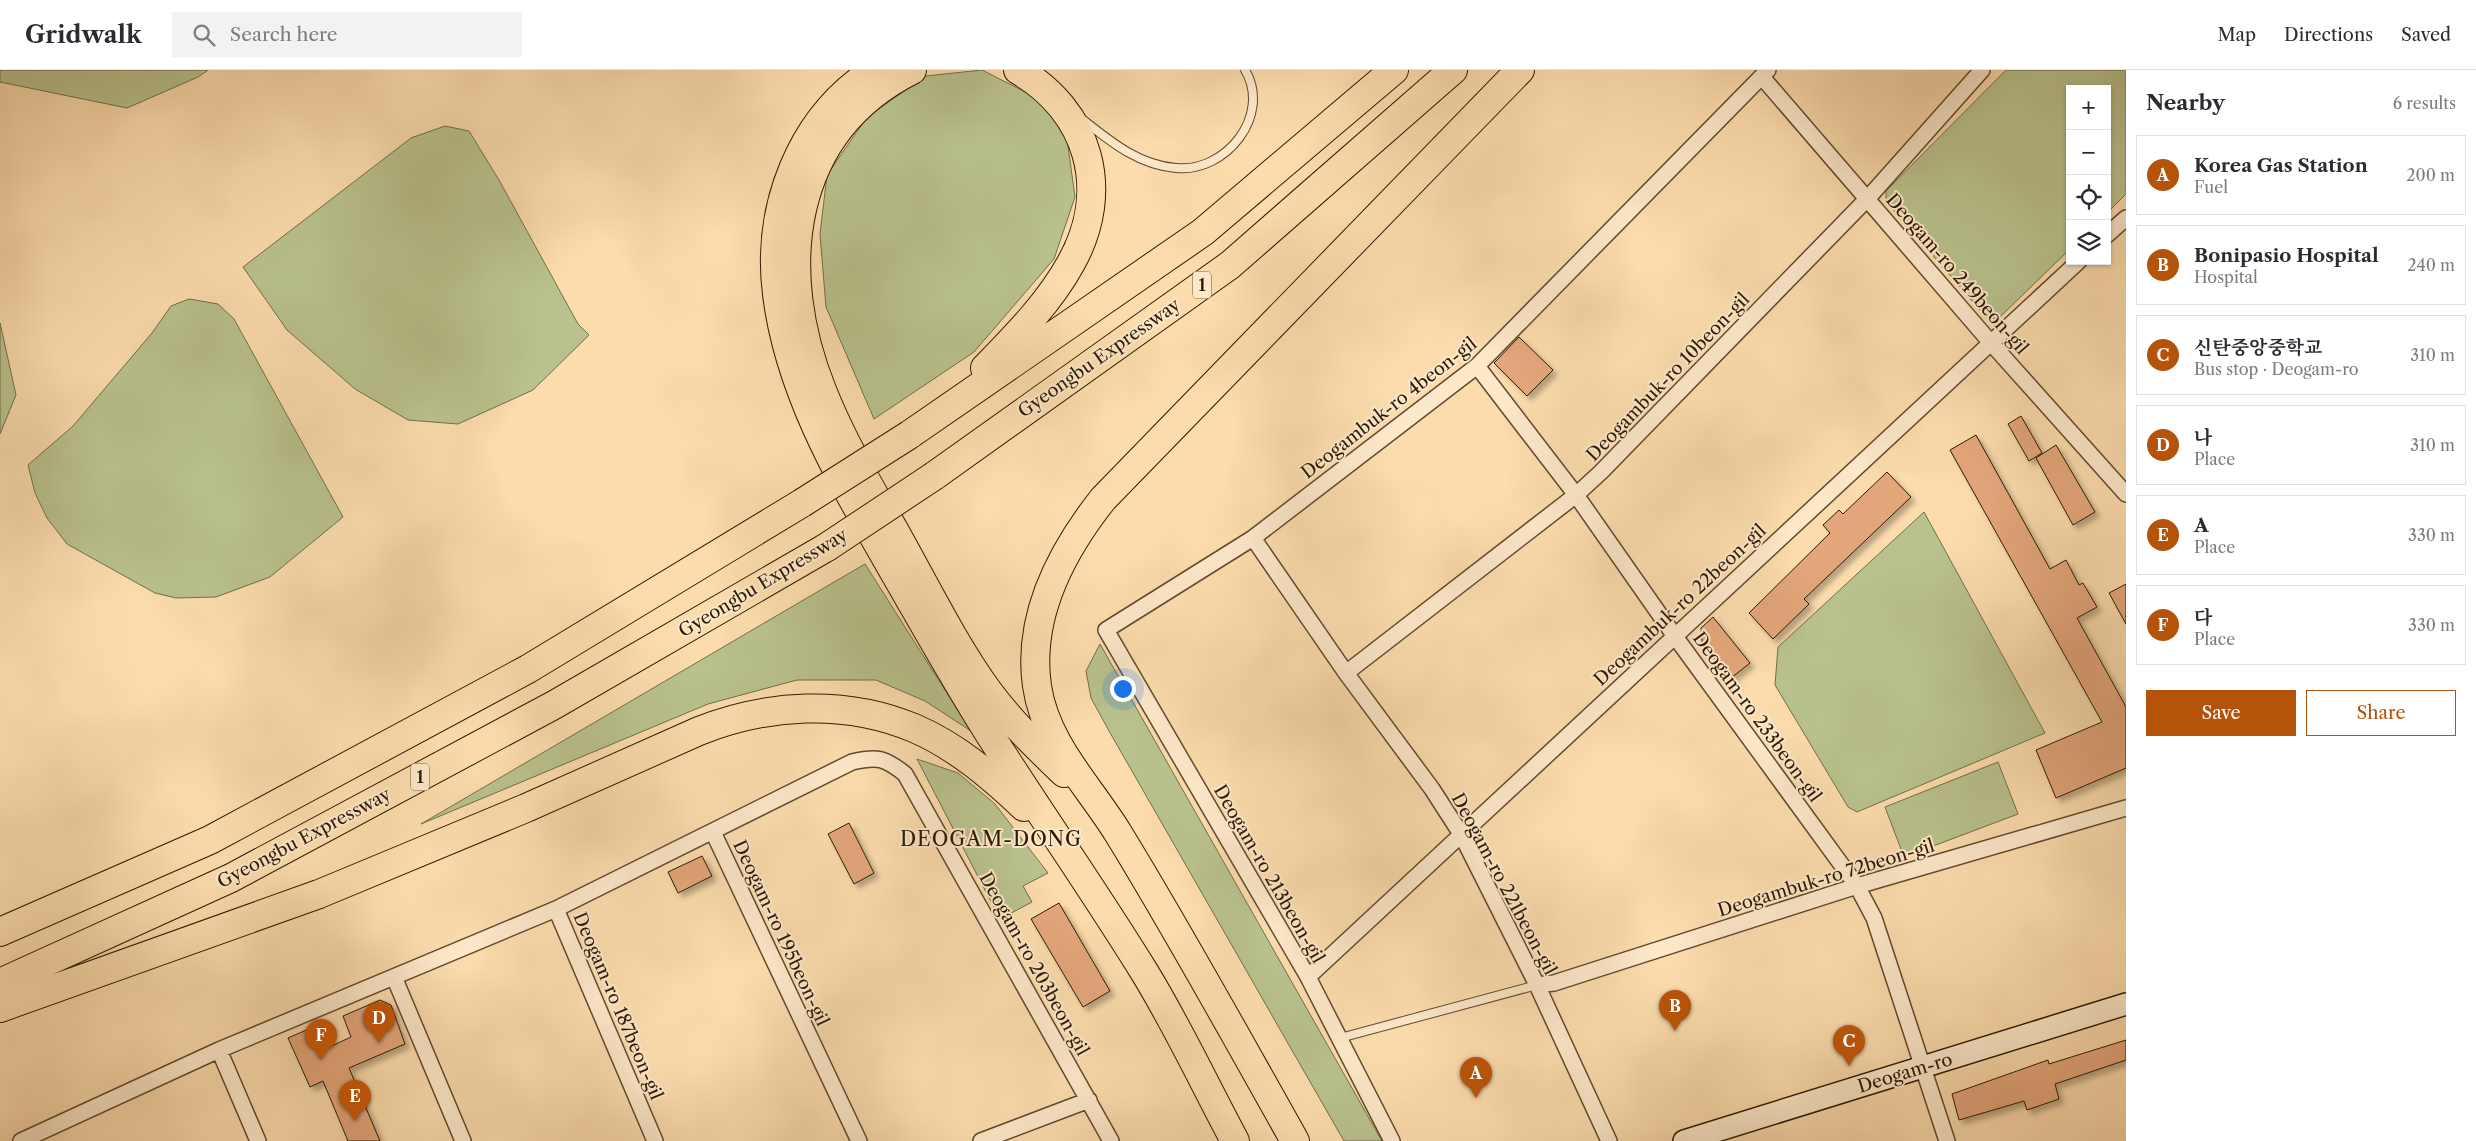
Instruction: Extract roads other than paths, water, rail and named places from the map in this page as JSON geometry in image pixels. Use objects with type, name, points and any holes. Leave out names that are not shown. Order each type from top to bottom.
[{"type":"highway","points":[[875,70],[846,92],[824,115],[804,146],[784,191],[777,231],[775,274],[777,296],[787,345],[815,425],[846,488],[961,688],[1146,975],[1235,1141]]},
{"type":"highway","points":[[912,70],[871,96],[852,115],[832,139],[812,174],[800,216],[795,260],[796,284],[804,333],[821,388],[842,436],[982,682],[1016,724],[1081,789],[1117,832]]},
{"type":"highway","points":[[908,435],[974,379],[1022,329],[1061,280],[1079,247],[1089,211],[1091,176],[1084,143],[1068,113],[1056,99],[1018,70]]},
{"type":"highway","points":[[0,932],[210,840],[528,669],[802,503],[908,435],[1203,232],[1394,70]]},
{"type":"highway","name":"Gyeongbu Expressway","points":[[0,983],[231,878],[554,705],[826,547],[934,476],[1230,265],[1453,70]]},
{"type":"highway","points":[[1295,1141],[1186,947],[1117,832],[1053,735],[1039,701],[1035,667],[1038,628],[1061,559],[1075,535],[1108,494],[1520,70]]},
{"type":"highway","points":[[0,1008],[319,894],[526,808],[727,720],[784,709],[836,710],[870,714],[921,731],[982,769],[1043,824],[1062,845]]},
{"type":"street","name":"Deogambuk-ro 10beon-gil","points":[[1346,672],[1576,495],[1601,472],[1868,198],[1982,70]]},
{"type":"street","name":"Deogam-ro 249beon-gil","points":[[1765,73],[1991,343],[2126,494]]},
{"type":"street","name":"Deogambuk-ro 4beon-gil","points":[[1106,630],[1252,538],[1477,366],[1765,73]]},
{"type":"street","points":[[2111,231],[2126,218]]},
{"type":"street","name":"Deogambuk-ro 22beon-gil","points":[[1308,977],[1674,635],[2075,265]]},
{"type":"street","name":"Deogam-ro 233beon-gil","points":[[1477,366],[1576,495],[1674,635],[1857,886],[1874,918],[1925,1067],[1947,1141]]},
{"type":"street","name":"Deogam-ro 221beon-gil","points":[[1252,538],[1346,672],[1432,789],[1461,834],[1537,985],[1609,1141]]},
{"type":"street","name":"Deogam-ro 213beon-gil","points":[[1106,630],[1308,977],[1392,1141]]},
{"type":"street","name":"Deogam-ro 195beon-gil","points":[[858,1141],[713,832],[852,762],[868,758],[887,760]]},
{"type":"street","name":"Deogam-ro 203beon-gil","points":[[887,760],[905,774],[1111,1141]]},
{"type":"street","name":"Deogambuk-ro 72beon-gil","points":[[1537,985],[1554,983],[1857,886],[2126,808]]},
{"type":"street","name":"Deogam-ro 187beon-gil","points":[[654,1141],[556,909],[713,832]]},
{"type":"street","points":[[21,1141],[41,1137],[220,1050],[556,909]]},
{"type":"street","points":[[394,977],[463,1141]]},
{"type":"street","name":"Deogam-ro","points":[[1684,1141],[2126,1004]]},
{"type":"street","points":[[220,1050],[258,1141]]},
{"type":"street","points":[[981,1141],[1089,1100]]},
{"type":"lane","points":[[1056,99],[1131,155],[1165,166],[1188,168],[1222,154],[1239,140],[1246,130],[1251,120],[1254,99],[1252,87],[1245,70]]},
{"type":"lane","points":[[1340,1038],[1537,985]]},
{"type":"place","name":"Bonipasio Hospital","points":[[1675,1031]]},
{"type":"place","name":"나","points":[[379,1043]]},
{"type":"place","name":"다","points":[[321,1060]]},
{"type":"place","name":"신탄중앙중학교","points":[[1849,1066]]},
{"type":"place","name":"Korea Gas Station","points":[[1476,1098]]},
{"type":"place","name":"A","points":[[355,1121]]},
{"type":"district","name":"DEOGAM-DONG","points":[[991,839]]}]
